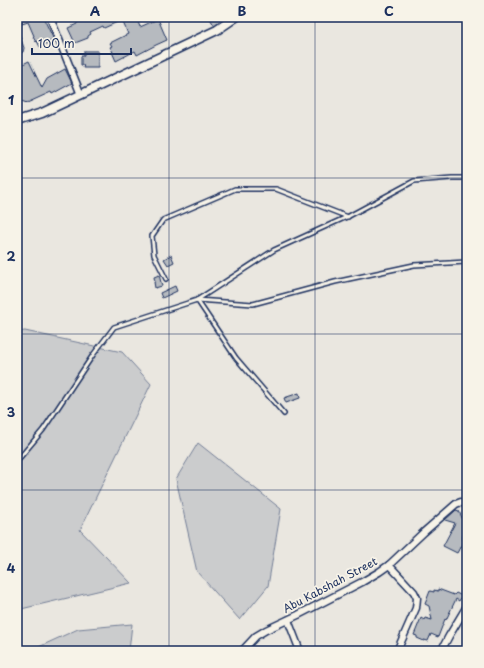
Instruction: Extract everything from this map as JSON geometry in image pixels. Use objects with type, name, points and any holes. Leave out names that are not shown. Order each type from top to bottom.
[{"type":"street","points":[[17,121],[42,113],[81,95],[217,30],[236,17]]},
{"type":"street","points":[[52,18],[81,95]]},
{"type":"street","name":"Abu Kabshah Street","points":[[242,651],[256,636],[266,630],[362,582],[389,565],[459,502],[467,507]]},
{"type":"street","points":[[389,565],[414,592],[417,598],[416,608],[397,651]]},
{"type":"street","points":[[441,651],[467,606]]},
{"type":"street","points":[[288,620],[300,651]]},
{"type":"lane","points":[[17,461],[43,430],[93,355],[114,327],[197,300],[274,250],[348,217],[414,181],[467,178]]},
{"type":"lane","points":[[166,278],[154,255],[152,236],[163,220],[235,189],[276,189],[348,217]]},
{"type":"lane","points":[[197,300],[253,304],[334,282],[414,265],[466,262]]},
{"type":"lane","points":[[197,300],[236,358],[284,414]]},
{"type":"shaded area","points":[[25,331],[122,352],[151,384],[80,530],[131,583],[17,610],[17,332]]},
{"type":"shaded area","points":[[198,443],[281,509],[268,586],[240,620],[197,572],[176,479]]},
{"type":"shaded area","points":[[132,624],[129,651],[30,651],[78,629]]},
{"type":"building","points":[[19,17],[43,17],[54,40],[40,47],[33,37],[34,36],[28,22],[22,24]]},
{"type":"building","points":[[87,17],[136,17],[140,27],[158,19],[167,40],[137,55],[135,51],[116,61],[110,47],[112,46],[110,43],[128,34],[122,20],[90,32],[91,34],[88,38],[75,43],[68,28]]},
{"type":"building","points":[[209,17],[225,17],[214,25]]},
{"type":"building","points":[[17,30],[24,48],[23,52],[17,54]]},
{"type":"building","points":[[84,51],[98,51],[98,68],[83,68],[84,65],[81,65],[81,56],[84,56]]},
{"type":"building","points":[[29,61],[42,88],[47,79],[65,69],[72,83],[52,94],[51,92],[27,103],[21,101],[17,92],[17,67]]},
{"type":"building","points":[[171,255],[174,262],[168,265],[164,259]]},
{"type":"building","points":[[159,275],[162,286],[155,288],[154,277]]},
{"type":"building","points":[[175,286],[177,291],[162,298],[160,293]]},
{"type":"building","points":[[299,393],[300,398],[286,403],[284,398]]},
{"type":"building","points":[[456,510],[459,511],[466,527],[462,539],[464,540],[457,553],[443,546],[455,523],[445,520]]},
{"type":"building","points":[[438,589],[454,595],[456,593],[462,596],[459,601],[456,599],[446,620],[445,619],[438,637],[431,634],[428,641],[424,641],[414,635],[421,618],[424,620],[425,618],[432,620],[429,606],[425,604],[430,591],[438,591]]}]
